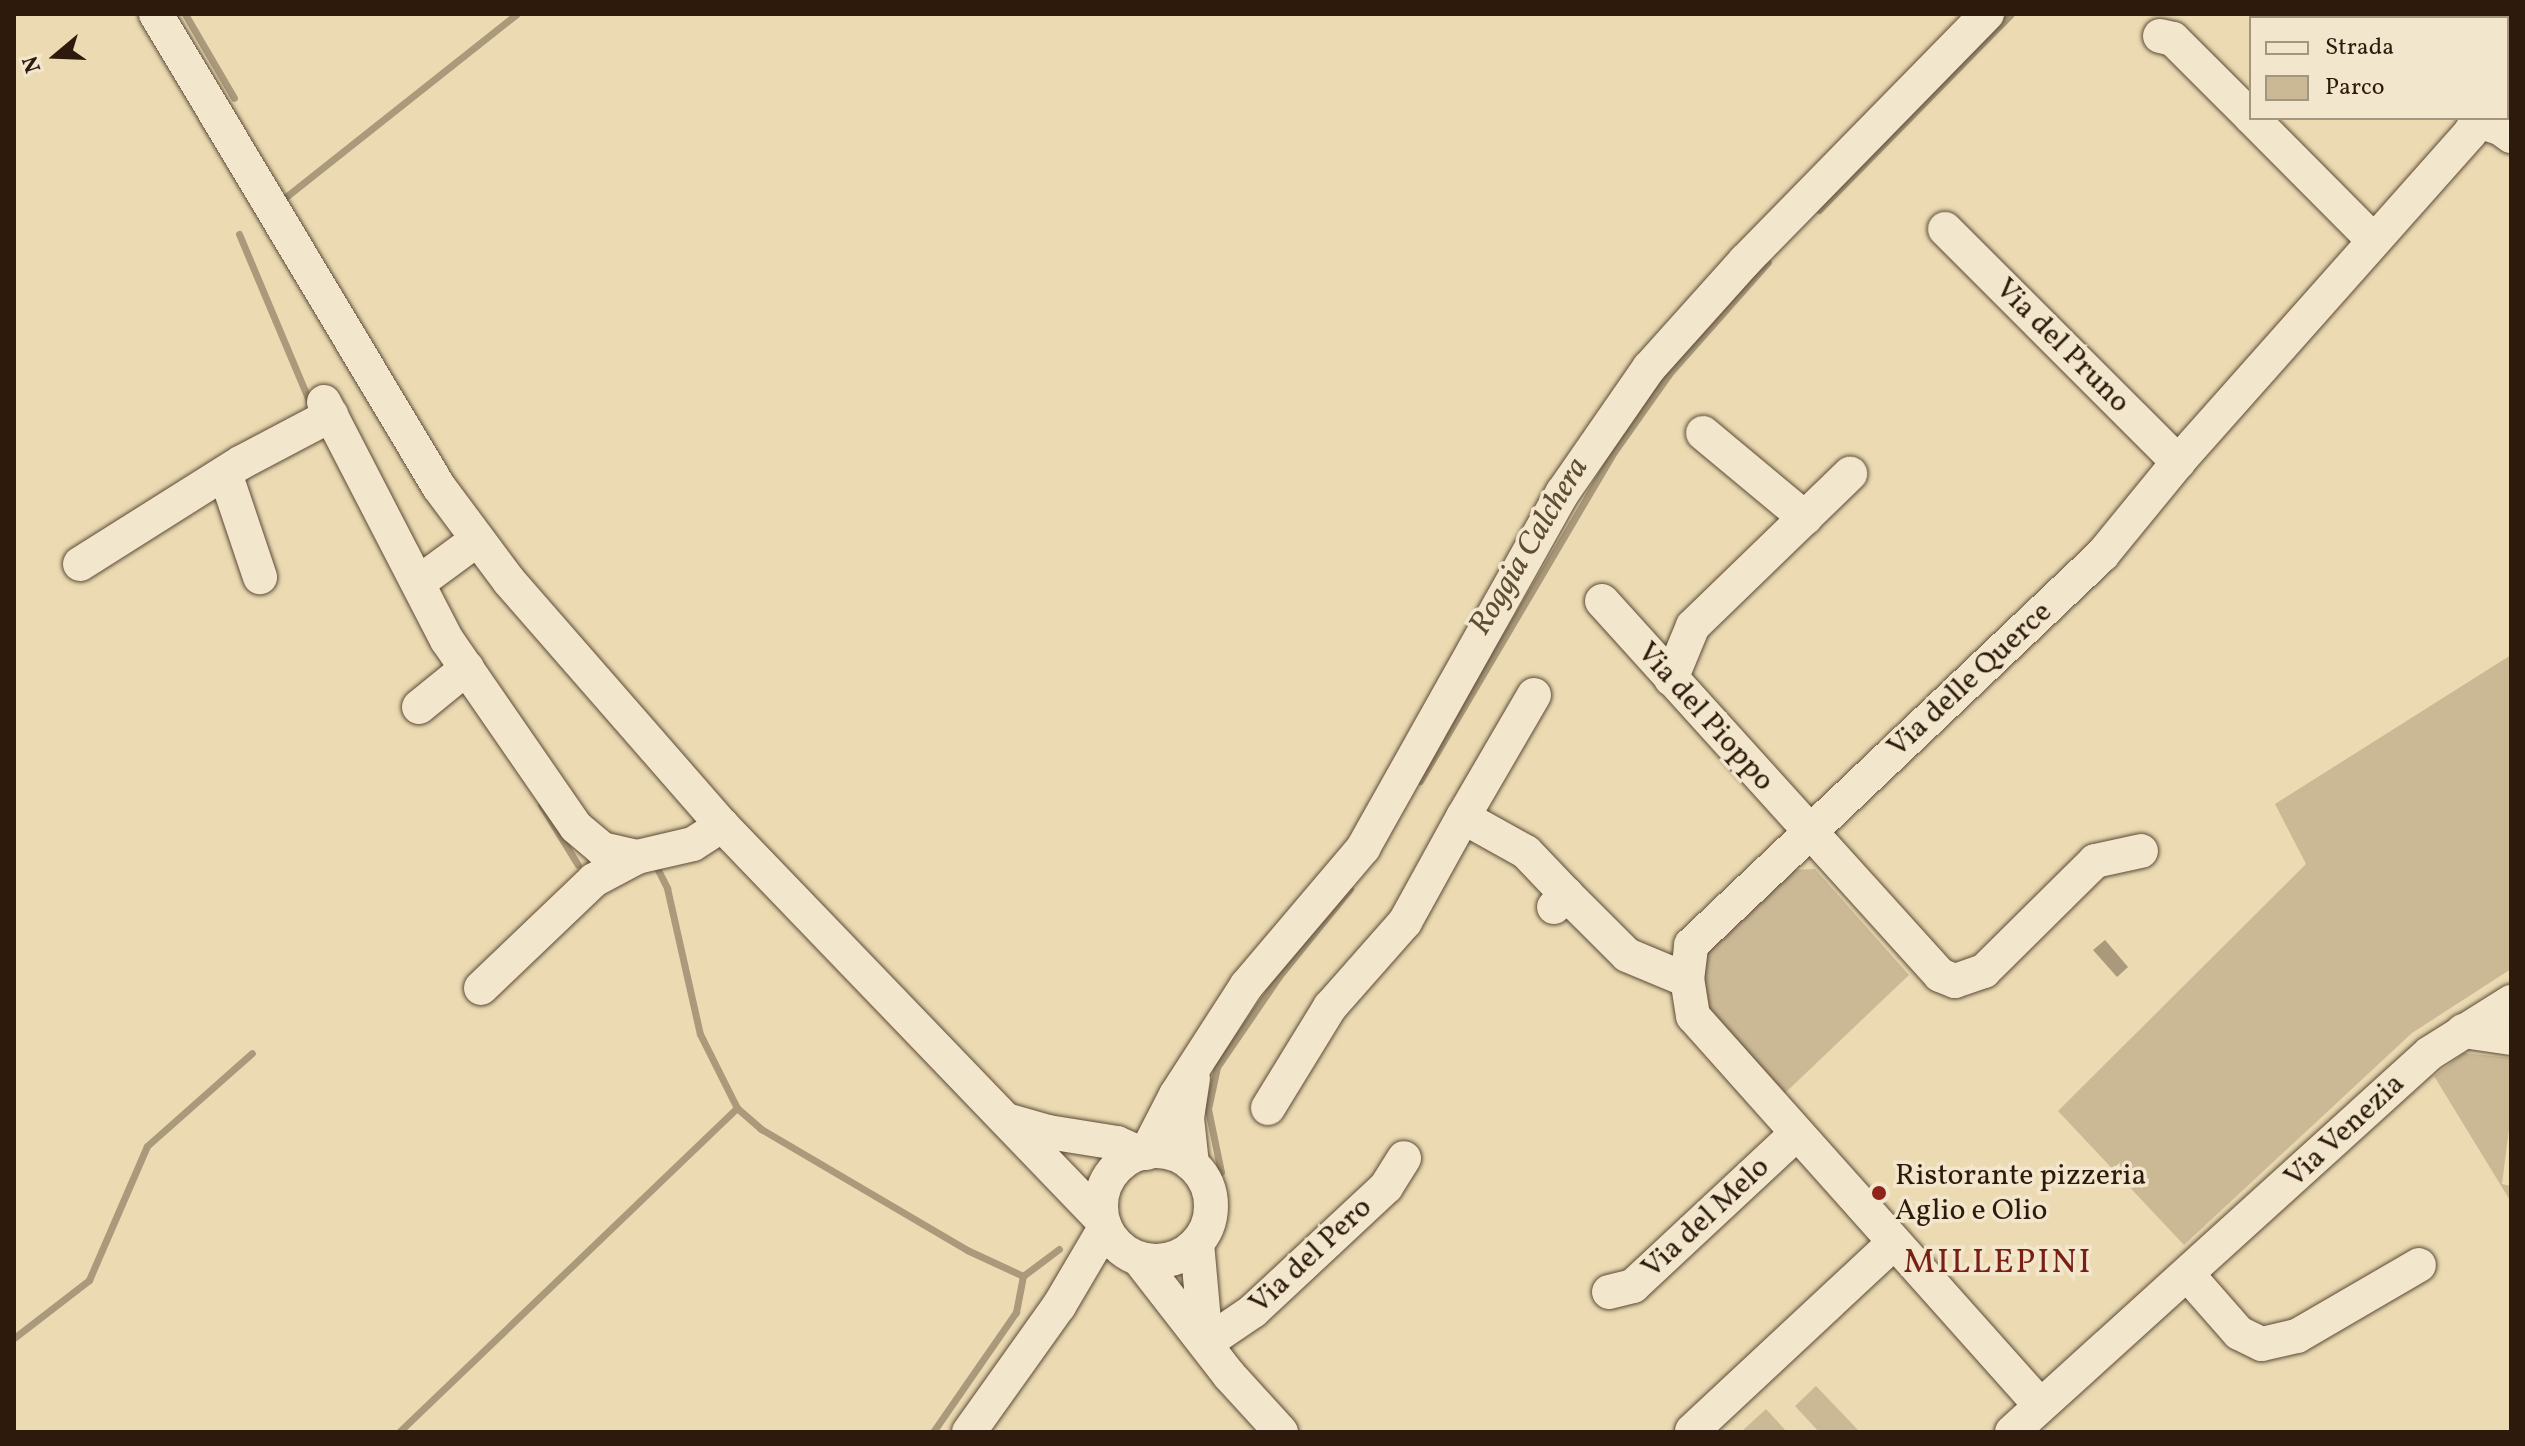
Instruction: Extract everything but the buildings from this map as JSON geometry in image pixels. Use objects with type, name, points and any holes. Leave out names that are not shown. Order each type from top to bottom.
[{"type":"street","points":[[156,14],[439,487],[509,581],[722,825],[1010,1121],[1104,1224],[1122,1251],[1136,1258],[1171,1260],[1197,1243],[1207,1228],[1210,1194],[1192,1164],[1187,1118],[1197,1064]]},
{"type":"street","points":[[969,1432],[1059,1306],[1104,1224],[1101,1203],[1112,1172],[1143,1153],[1176,1095],[1247,985],[1363,848],[1563,492],[1649,368],[1745,261],[1987,14]]},
{"type":"street","points":[[2160,36],[2173,39],[2249,114]]},
{"type":"street","points":[[2255,120],[2373,240]]},
{"type":"street","points":[[2478,120],[2511,136]]},
{"type":"street","name":"Via delle Querce","points":[[2040,1405],[1693,1016],[1687,980],[1691,945],[2102,555],[2178,462],[2478,120]]},
{"type":"street","name":"Via del Pruno","points":[[1945,229],[2178,462]]},
{"type":"street","points":[[80,564],[328,408],[447,640],[576,827],[602,849],[637,857]]},
{"type":"street","points":[[1703,433],[1805,518]]},
{"type":"street","points":[[225,473],[260,577]]},
{"type":"street","points":[[1671,679],[1693,626],[1850,474]]},
{"type":"street","points":[[418,583],[478,539]]},
{"type":"street","name":"Via del Pioppo","points":[[1602,601],[1808,833],[1940,975],[1955,981],[1984,971],[2095,861],[2141,851]]},
{"type":"street","points":[[419,707],[467,668]]},
{"type":"street","points":[[1268,1108],[1330,1007],[1405,922],[1534,695]]},
{"type":"street","points":[[1463,817],[1526,852],[1560,900],[1627,955],[1687,980]]},
{"type":"street","points":[[481,988],[594,880],[637,857],[693,844],[722,825]]},
{"type":"street","name":"Via Venezia","points":[[2012,1432],[2430,1053],[2511,1002]]},
{"type":"street","points":[[2463,1031],[2511,1038]]},
{"type":"street","points":[[1087,1135],[1135,1119],[1176,1095]]},
{"type":"street","points":[[1010,1121],[1048,1132],[1087,1135],[1143,1153],[1176,1155],[1192,1164]]},
{"type":"street","name":"Via del Melo","points":[[1609,1292],[1633,1286],[1797,1133]]},
{"type":"street","name":"Via del Pero","points":[[1206,1343],[1253,1311],[1386,1187],[1404,1158]]},
{"type":"street","points":[[1692,1431],[1895,1242]]},
{"type":"street","points":[[1197,1243],[1206,1343]]},
{"type":"street","points":[[1136,1258],[1229,1375],[1281,1432]]},
{"type":"street","points":[[1059,1306],[1136,1258]]},
{"type":"street","points":[[2188,1275],[2239,1333],[2262,1344],[2297,1336],[2419,1265]]},
{"type":"green space","points":[[2511,655],[2511,969],[2412,1033],[2184,1245],[2058,1111],[2306,864],[2275,804]]},
{"type":"green space","points":[[1815,869],[1909,975],[1785,1093],[1702,1002],[1698,963],[1788,870]]},
{"type":"green space","points":[[2464,1053],[2511,1058],[2511,1113],[2502,1184],[2511,1186],[2511,1202],[2434,1076]]},
{"type":"green space","points":[[1816,1386],[1858,1430],[1856,1432],[1819,1432],[1795,1406]]},
{"type":"green space","points":[[1766,1409],[1787,1432],[1741,1432]]},
{"type":"shaded area","points":[[2105,940],[2128,967],[2117,977],[2093,950]]},
{"type":"waterway","points":[[185,14],[234,98]]},
{"type":"waterway","points":[[287,196],[517,14]]},
{"type":"waterway","name":"Roggia Calchera","points":[[1819,210],[2011,14]]},
{"type":"waterway","points":[[239,234],[312,408]]},
{"type":"waterway","name":"Roggia Calchera","points":[[1420,781],[1614,452],[1669,374],[1768,262]]},
{"type":"waterway","points":[[541,805],[578,865]]},
{"type":"waterway","points":[[655,864],[667,888],[700,1034],[737,1108],[761,1129],[967,1250],[1023,1276],[1059,1249]]},
{"type":"waterway","name":"Roggia Calchera","points":[[1221,1172],[1208,1109],[1217,1067],[1280,975],[1350,889]]},
{"type":"waterway","points":[[14,1338],[89,1280],[147,1146],[252,1053]]},
{"type":"waterway","points":[[399,1432],[737,1108]]},
{"type":"waterway","points":[[933,1432],[1016,1312],[1023,1276]]},
{"type":"place","name":"Ristorante pizzeria Aglio e Olio","points":[[1879,1193]]},
{"type":"district","name":"MILLEPINI","points":[[1998,1264]]}]
